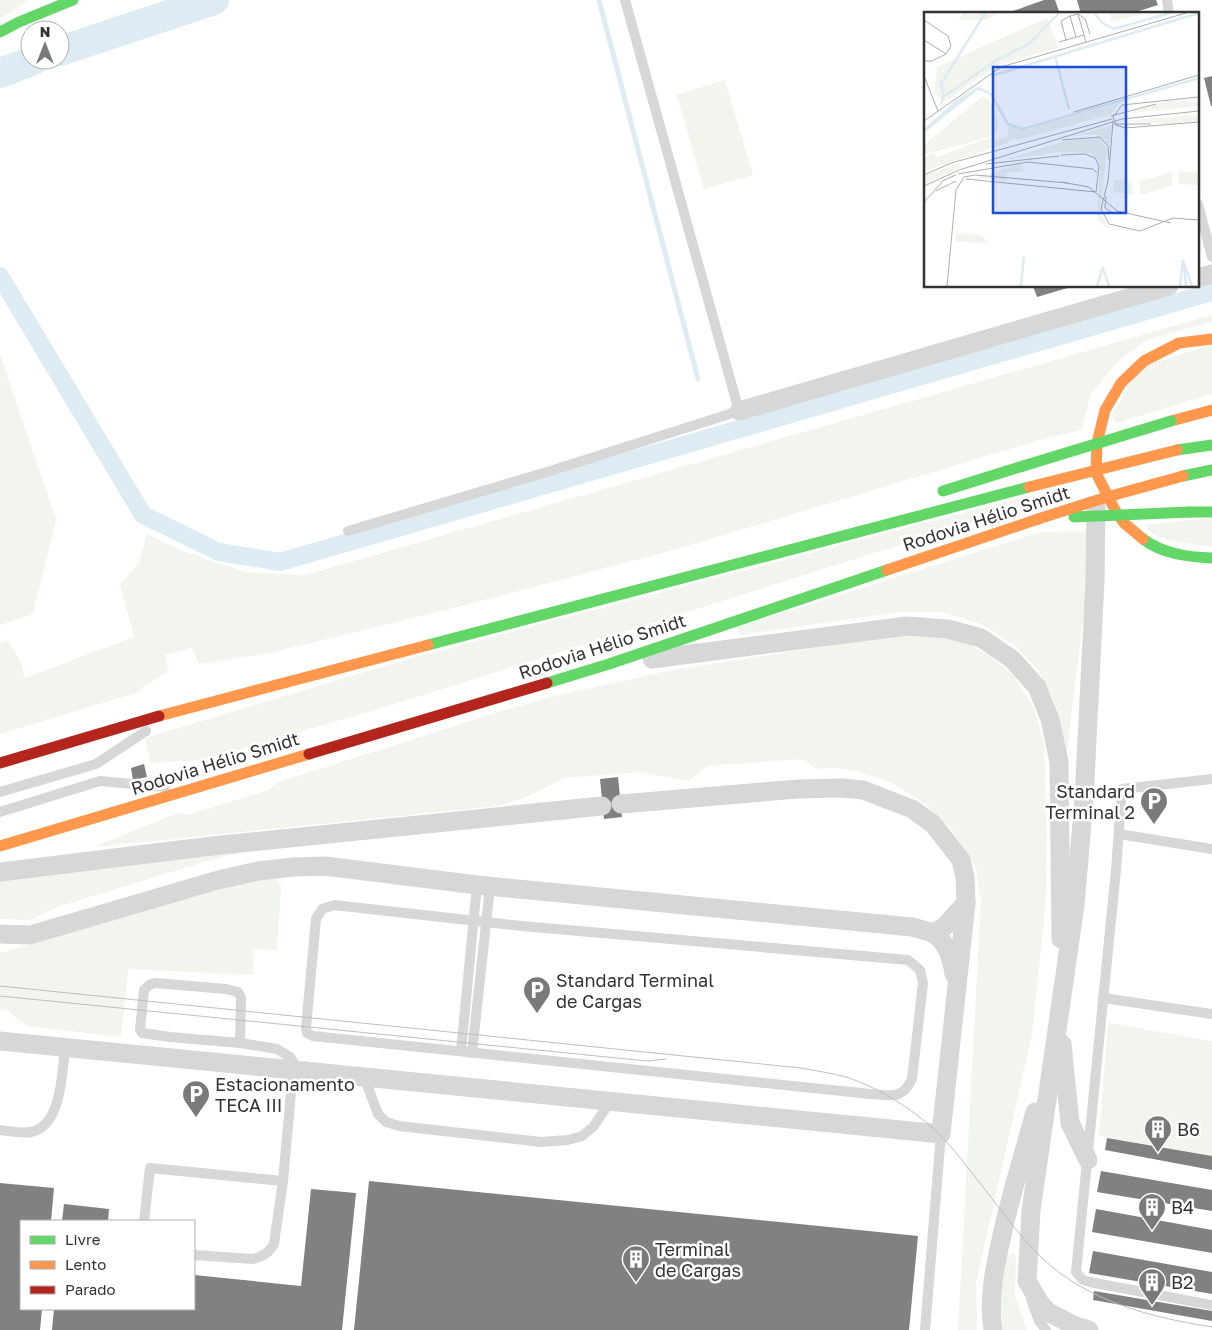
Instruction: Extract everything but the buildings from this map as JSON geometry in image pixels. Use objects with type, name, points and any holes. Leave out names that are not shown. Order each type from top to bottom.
[{"type":"main road","points":[[0,32],[73,0]]},
{"type":"main road","points":[[1212,337],[1176,344],[1151,357],[1134,369],[1121,382],[1106,404],[1099,428],[1096,450],[1096,474],[1113,509],[1129,530],[1151,546],[1175,554],[1212,558]]},
{"type":"main road","points":[[931,495],[1212,410]]},
{"type":"main road","name":"Rodovia Hélio Smidt","points":[[0,763],[174,712],[1029,487],[1177,450],[1212,445]]},
{"type":"main road","name":"Rodovia Hélio Smidt","points":[[0,846],[609,664],[1038,519],[1107,497],[1212,470]]},
{"type":"main road","points":[[1038,519],[1212,512]]},
{"type":"main road","points":[[732,565],[766,548],[812,532]]},
{"type":"street","points":[[739,411],[1162,288]]},
{"type":"street","points":[[1089,1330],[1073,1325],[1048,1312],[1027,1281],[1031,1211],[1075,905],[1084,799],[1096,582],[1096,474]]},
{"type":"street","points":[[609,664],[907,626],[948,629],[981,638],[1012,659],[1037,686],[1050,719],[1059,762],[1060,1007],[1070,1123],[1088,1160]]},
{"type":"street","points":[[0,872],[212,846],[612,805],[798,789],[841,788],[863,790],[912,810],[933,824],[961,860],[965,877],[966,903],[940,1134],[612,1099],[296,1071],[0,1041]]},
{"type":"street","points":[[0,934],[30,935],[218,880],[258,871],[325,866],[483,886],[912,927],[932,933],[943,943],[949,953],[956,990]]},
{"type":"street","points":[[932,933],[944,926],[966,903]]},
{"type":"street","points":[[993,1330],[990,1296],[996,1264],[1009,1204],[1056,1038]]},
{"type":"lane","points":[[348,531],[547,472],[739,411],[625,0]]},
{"type":"lane","points":[[1200,212],[1212,257]]},
{"type":"lane","points":[[0,792],[96,764],[174,712]]},
{"type":"lane","points":[[1212,779],[1122,790],[1076,1272],[1083,1280],[1090,1282],[1212,1305]]},
{"type":"lane","points":[[0,812],[100,781],[189,790]]},
{"type":"lane","points":[[1119,834],[1212,849]]},
{"type":"lane","points":[[466,1052],[473,921],[483,886]]},
{"type":"lane","points":[[466,1052],[486,922],[483,886]]},
{"type":"lane","points":[[334,905],[486,922],[908,960],[920,970],[923,983],[912,1080],[907,1090],[898,1095],[830,1090],[313,1036],[307,1033],[316,919],[322,909],[334,905]]},
{"type":"lane","points":[[0,945],[30,935]]},
{"type":"lane","points":[[195,1255],[253,1259],[269,1252],[274,1244],[278,1230],[296,1071],[295,1063],[284,1052],[277,1049],[240,1042],[144,1034],[140,1030],[144,990],[151,984],[173,984],[226,989],[238,992],[241,998],[240,1042]]},
{"type":"lane","points":[[1103,998],[1212,1014]]},
{"type":"lane","points":[[143,1055],[151,1035]]},
{"type":"lane","points":[[0,1130],[31,1132],[48,1122],[55,1110],[65,1048]]},
{"type":"lane","points":[[364,1077],[378,1114],[386,1122],[399,1126],[541,1142],[568,1140],[582,1136],[593,1128],[612,1099]]},
{"type":"lane","points":[[925,1330],[940,1134]]},
{"type":"lane","points":[[144,1220],[150,1168],[283,1181]]},
{"type":"lane","points":[[1027,1281],[1035,1313],[1046,1330]]},
{"type":"shaded area","points":[[0,0],[28,0],[0,19]]},
{"type":"shaded area","points":[[725,80],[753,175],[704,189],[677,95]]},
{"type":"shaded area","points":[[1212,315],[1212,322],[1146,340],[1117,362],[1091,394],[1081,430],[1043,439],[677,549],[466,605],[269,653],[199,664],[192,648],[165,655],[168,671],[135,693],[0,734],[0,643],[8,641],[21,663],[25,678],[134,637],[120,584],[139,563],[147,534],[178,549],[245,572],[305,575]]},
{"type":"shaded area","points":[[1212,344],[1212,394],[1116,423],[1112,415],[1138,369]]},
{"type":"shaded area","points":[[0,354],[56,520],[33,614],[0,625]]},
{"type":"shaded area","points":[[1031,495],[1033,503],[388,706],[204,760],[151,763],[145,738],[412,658]]},
{"type":"shaded area","points":[[1212,518],[1212,547],[1172,541],[1154,535],[1144,525]]},
{"type":"shaded area","points":[[1088,531],[1089,574],[1065,766],[1061,720],[1052,696],[1038,670],[1015,646],[981,624],[942,612],[900,612],[740,635],[737,627],[1041,532]]},
{"type":"shaded area","points":[[890,636],[932,636],[966,642],[992,658],[1013,675],[1034,708],[1044,743],[1047,833],[1046,894],[1032,1034],[976,1282],[977,1330],[958,1330],[981,901],[976,869],[950,828],[925,804],[893,783],[857,771],[833,768],[817,769],[803,759],[707,766],[688,781],[640,772],[564,778],[531,795],[498,806],[94,847],[178,813],[187,815],[266,791],[279,782],[554,696],[668,671]]},
{"type":"shaded area","points":[[242,852],[57,907],[30,920],[0,919],[0,879]]},
{"type":"shaded area","points":[[266,876],[276,878],[281,886],[277,950],[254,949],[253,975],[128,969],[121,1037],[27,1026],[8,1011],[0,1009],[0,953]]},
{"type":"shaded area","points":[[1108,1023],[1212,1041],[1212,1156],[1099,1136]]},
{"type":"shaded area","points":[[1012,1253],[1016,1256],[1015,1295],[1027,1330],[1003,1330],[1000,1295],[1006,1261]]},
{"type":"waterway","points":[[70,48],[214,0]]},
{"type":"waterway","points":[[599,0],[698,379]]},
{"type":"waterway","points":[[0,73],[20,65]]},
{"type":"waterway","points":[[0,276],[143,515],[219,552],[280,562],[1212,292]]},
{"type":"tram line","points":[[0,986],[801,1068],[846,1077],[873,1088],[899,1102],[934,1129],[956,1152],[1025,1240],[1051,1266],[1069,1279],[1107,1300],[1127,1307],[1169,1319],[1212,1327]]},
{"type":"tram line","points":[[0,996],[647,1061],[666,1059]]},
{"type":"traffic: fast","points":[[0,32],[19,22],[73,0]]},
{"type":"traffic: fast","points":[[1023,466],[1171,421]]},
{"type":"traffic: fast","points":[[1177,450],[1212,445]]},
{"type":"traffic: fast","points":[[943,491],[1023,466]]},
{"type":"traffic: fast","points":[[1183,476],[1212,470]]},
{"type":"traffic: fast","points":[[428,645],[1029,487]]},
{"type":"traffic: fast","points":[[1189,512],[1212,512]]},
{"type":"traffic: fast","points":[[1074,517],[1189,512]]},
{"type":"traffic: fast","points":[[1143,539],[1159,548],[1176,554],[1212,558]]},
{"type":"traffic: fast","points":[[547,683],[609,664],[887,570]]},
{"type":"traffic: slow","points":[[1143,539],[1124,523],[1115,510],[1096,473],[1097,443],[1105,410],[1121,383],[1144,361],[1179,343],[1212,339]]},
{"type":"traffic: slow","points":[[1171,421],[1212,410]]},
{"type":"traffic: slow","points":[[1029,487],[1177,450]]},
{"type":"traffic: slow","points":[[1038,519],[1183,476]]},
{"type":"traffic: slow","points":[[887,570],[1038,519]]},
{"type":"traffic: slow","points":[[159,716],[428,645]]},
{"type":"traffic: slow","points":[[0,846],[309,754]]},
{"type":"traffic: jam","points":[[309,754],[547,683]]},
{"type":"traffic: jam","points":[[0,763],[159,716]]},
{"type":"place","name":"Standard Terminal 2","points":[[1154,825]]},
{"type":"place","name":"Standard Terminal de Cargas","points":[[537,1014]]},
{"type":"place","name":"Estacionamento TECA III","points":[[196,1118]]},
{"type":"place","name":"B6","points":[[1158,1153]]},
{"type":"place","name":"B4","points":[[1152,1231]]},
{"type":"place","name":"Terminal de Cargas","points":[[636,1283]]},
{"type":"place","name":"B2","points":[[1152,1306]]}]
